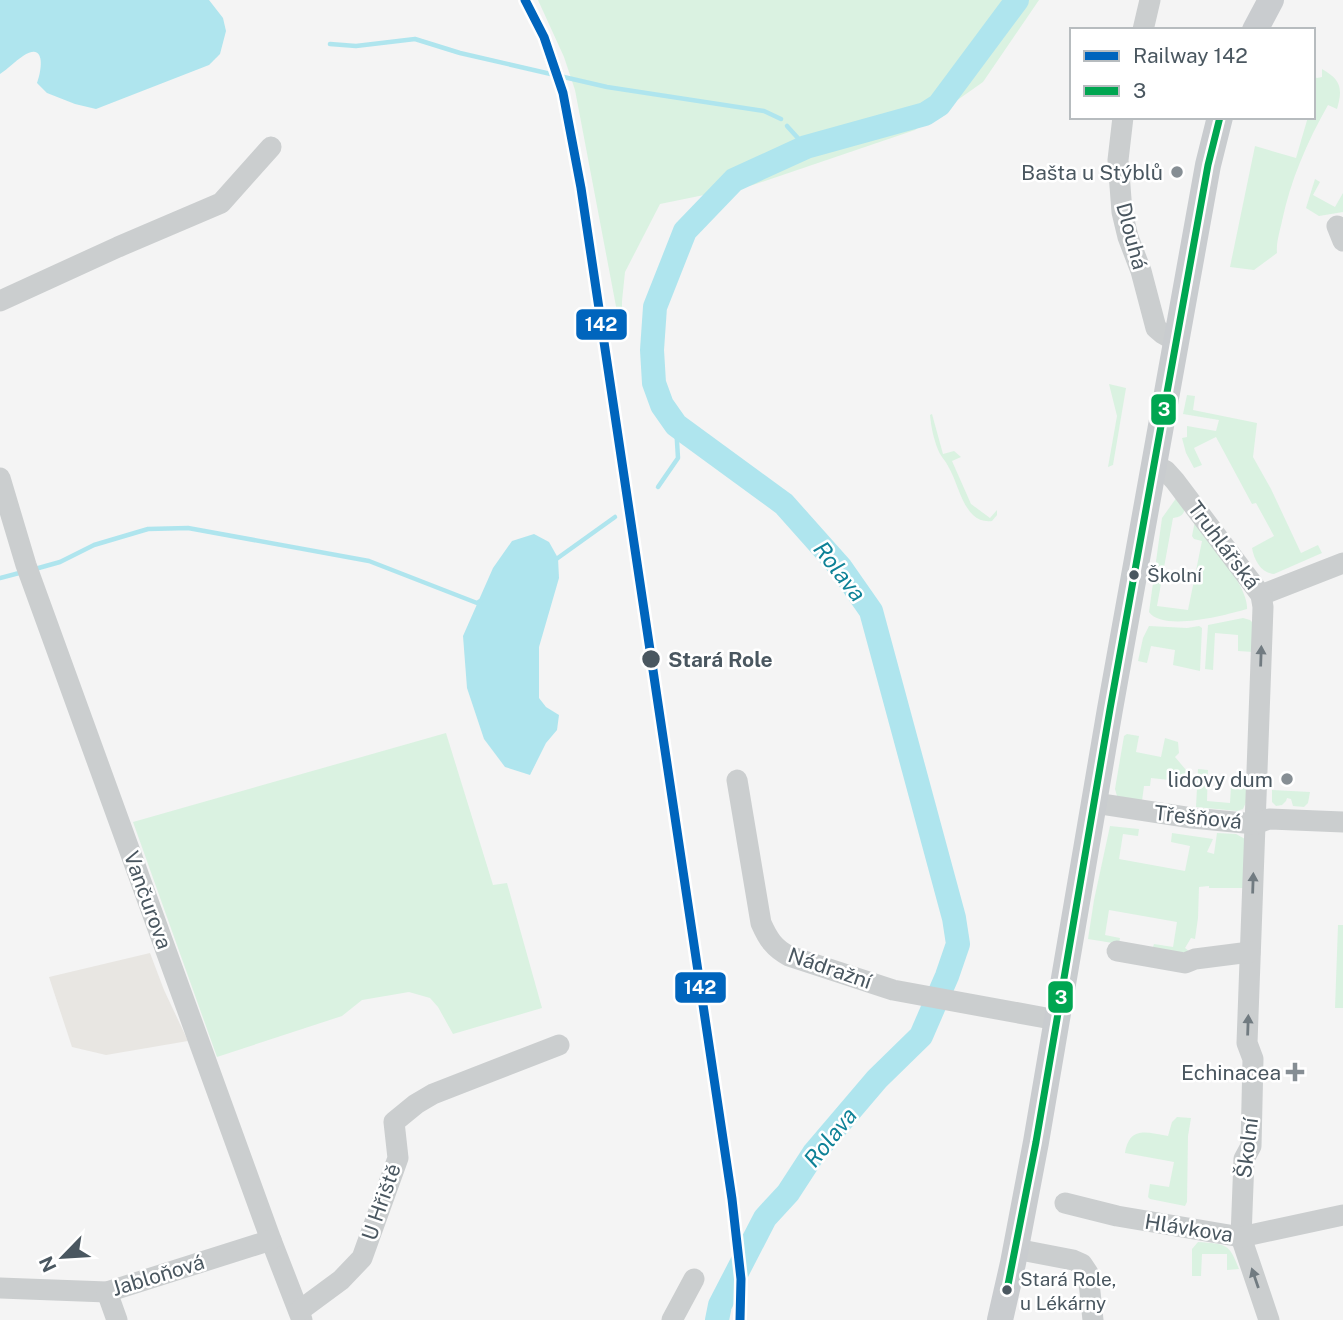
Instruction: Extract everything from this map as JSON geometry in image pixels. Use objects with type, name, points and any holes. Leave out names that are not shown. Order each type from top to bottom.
[{"type":"main road","points":[[1256,28],[1271,0]]},
{"type":"main road","points":[[1000,1320],[1016,1249],[1208,164],[1219,119]]},
{"type":"street","points":[[1143,28],[1150,0]]},
{"type":"street","name":"Dlouhá","points":[[1123,119],[1118,160],[1122,212],[1156,328],[1177,342]]},
{"type":"street","points":[[0,301],[221,203],[271,147]]},
{"type":"street","name":"Truhlářská","points":[[1155,465],[1166,471],[1175,481],[1261,595],[1343,564]]},
{"type":"street","name":"Vančurova","points":[[0,478],[35,591],[271,1240],[301,1315]]},
{"type":"street","name":"Školní","points":[[1261,595],[1263,607],[1247,1043],[1253,1059],[1251,1146],[1244,1159],[1241,1237],[1269,1320]]},
{"type":"street","name":"Nádražní","points":[[737,780],[761,923],[767,939],[776,949],[789,956],[893,990],[1057,1020]]},
{"type":"street","name":"Třešňová","points":[[1094,803],[1192,818],[1255,824],[1269,819],[1343,822]]},
{"type":"street","points":[[1117,951],[1185,964],[1195,959],[1250,951]]},
{"type":"street","name":"U Hřiště","points":[[301,1315],[362,1258],[398,1158],[394,1122],[433,1094],[559,1045]]},
{"type":"street","name":"Hlávkova","points":[[1065,1203],[1117,1216],[1241,1237],[1343,1215]]},
{"type":"street","name":"Jabloňová","points":[[0,1288],[107,1292],[271,1240]]},
{"type":"street","points":[[1016,1249],[1082,1264],[1088,1273],[1093,1320]]},
{"type":"street","points":[[672,1320],[694,1279]]},
{"type":"street","points":[[107,1292],[117,1320]]},
{"type":"shaded area","points":[[150,953],[188,1041],[106,1055],[72,1047],[49,977]]},
{"type":"green space","points":[[538,0],[1039,0],[983,82],[915,130],[753,185],[660,204],[625,272],[622,338],[575,90],[564,57]]},
{"type":"green space","points":[[1322,69],[1337,81],[1340,90],[1339,102],[1337,109],[1328,105],[1300,161],[1286,205],[1277,253],[1254,270],[1230,267],[1255,146],[1296,158],[1307,119],[1315,119],[1315,77],[1322,77]]},
{"type":"green space","points":[[1315,179],[1320,182],[1313,195],[1335,207],[1343,193],[1343,212],[1319,216],[1306,208]]},
{"type":"green space","points":[[1109,384],[1126,388],[1113,465],[1108,467],[1117,416]]},
{"type":"green space","points":[[1187,395],[1195,396],[1193,410],[1257,423],[1253,457],[1301,553],[1318,545],[1322,553],[1274,574],[1259,565],[1252,548],[1274,536],[1256,503],[1252,504],[1216,437],[1194,448],[1202,465],[1194,468],[1182,438],[1187,437],[1187,426],[1216,431],[1219,420],[1183,414]]},
{"type":"green space","points":[[932,414],[943,454],[954,451],[961,457],[952,461],[971,504],[990,518],[997,510],[992,521],[977,518],[965,504],[937,448],[931,424]]},
{"type":"green space","points":[[1177,497],[1185,510],[1182,515],[1173,518],[1157,606],[1188,610],[1202,541],[1192,536],[1195,521],[1235,577],[1242,589],[1247,609],[1210,618],[1181,621],[1156,618],[1149,612],[1162,518]]},
{"type":"green space","points":[[1243,618],[1253,623],[1253,652],[1238,651],[1238,635],[1215,633],[1213,670],[1205,669],[1208,625]]},
{"type":"green space","points":[[1149,626],[1202,628],[1200,671],[1173,665],[1175,650],[1151,646],[1147,663],[1138,661],[1143,638]]},
{"type":"green space","points":[[446,733],[493,885],[507,883],[542,1008],[453,1034],[430,998],[409,992],[362,1000],[342,1016],[217,1057],[133,822]]},
{"type":"green space","points":[[1124,736],[1139,736],[1136,752],[1161,757],[1165,738],[1178,742],[1179,753],[1175,757],[1186,770],[1189,769],[1188,782],[1151,778],[1150,786],[1144,786],[1142,801],[1117,796],[1115,789]]},
{"type":"green space","points":[[1198,769],[1208,770],[1207,801],[1230,803],[1231,786],[1248,788],[1243,809],[1237,811],[1196,807]]},
{"type":"green space","points":[[1272,790],[1310,792],[1308,803],[1304,807],[1293,806],[1291,799],[1287,798],[1282,805],[1276,806],[1272,802]]},
{"type":"green space","points":[[1110,826],[1139,829],[1138,836],[1123,834],[1119,859],[1185,871],[1190,846],[1171,842],[1172,833],[1213,839],[1207,852],[1214,854],[1217,833],[1236,834],[1245,839],[1245,888],[1199,887],[1195,939],[1191,938],[1185,948],[1191,953],[1152,950],[1154,944],[1173,947],[1177,922],[1109,910],[1105,935],[1120,938],[1119,944],[1088,939]]},
{"type":"green space","points":[[1338,925],[1343,925],[1343,1008],[1335,1008]]},
{"type":"green space","points":[[1177,1117],[1191,1118],[1185,1206],[1148,1197],[1150,1184],[1169,1187],[1174,1162],[1125,1153],[1131,1138],[1140,1133],[1168,1136],[1172,1122]]},
{"type":"green space","points":[[1198,1242],[1225,1246],[1239,1269],[1227,1270],[1227,1254],[1202,1254],[1201,1276],[1192,1276],[1192,1249]]},
{"type":"water","points":[[0,0],[209,0],[223,18],[226,31],[220,54],[209,65],[96,109],[47,93],[37,83],[41,65],[36,52],[23,56],[0,74]]},
{"type":"water","points":[[534,534],[549,542],[558,558],[559,578],[539,647],[539,698],[546,707],[559,715],[557,730],[546,743],[530,775],[505,767],[484,739],[467,688],[463,636],[493,568],[512,541]]},
{"type":"waterway","name":"Rolava","points":[[717,1320],[720,1305],[765,1218],[788,1193],[814,1153],[877,1079],[921,1036],[958,944],[954,918],[871,611],[841,568],[784,504],[676,425],[662,405],[654,383],[652,350],[655,307],[685,231],[734,180],[806,147],[925,114],[939,105],[1017,0]]},
{"type":"waterway","points":[[330,44],[356,46],[415,39],[460,53],[607,87],[764,111],[781,119]]},
{"type":"waterway","points":[[787,126],[806,147]]},
{"type":"waterway","points":[[658,487],[678,458],[676,425]]},
{"type":"waterway","points":[[555,560],[615,517]]},
{"type":"waterway","points":[[35,569],[60,562],[94,545],[148,529],[188,528],[369,561],[477,603],[480,601]]},
{"type":"waterway","points":[[0,578],[23,572]]},
{"type":"rail line","name":"142","points":[[525,0],[544,37],[563,93],[581,188],[732,1199],[741,1279],[740,1320]]},
{"type":"transit line","name":"3","points":[[1007,1290],[1036,1142],[1110,709],[1208,165],[1220,119]]},
{"type":"place","name":"Bašta u Stýblů","points":[[1177,172]]},
{"type":"place","name":"Školní","points":[[1134,575]]},
{"type":"place","name":"Stará Role","points":[[651,659]]},
{"type":"place","name":"lidovy dum","points":[[1287,779]]},
{"type":"place","name":"Echinacea","points":[[1295,1072]]},
{"type":"place","name":"Stará Role, u Lékárny","points":[[1007,1290]]}]
